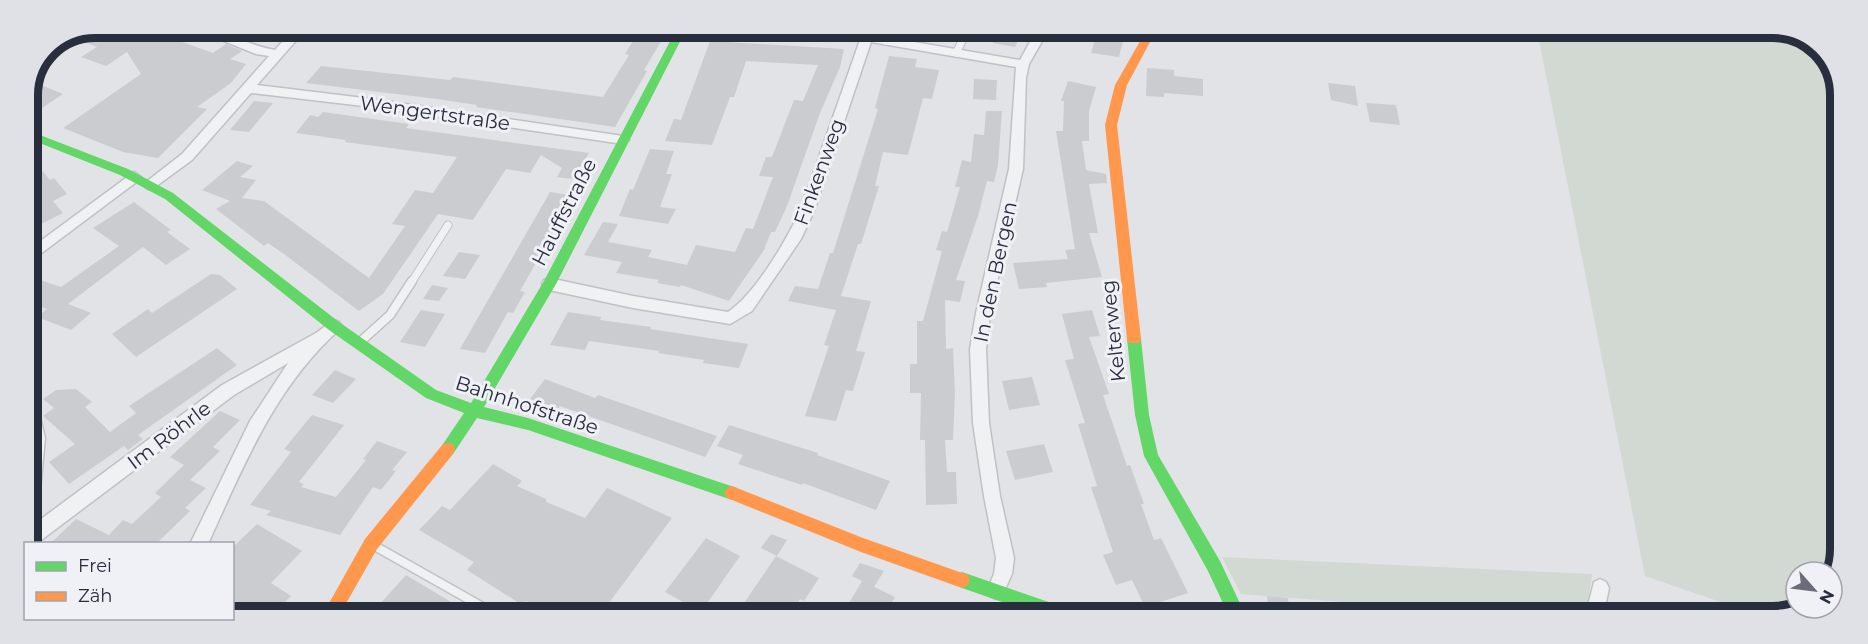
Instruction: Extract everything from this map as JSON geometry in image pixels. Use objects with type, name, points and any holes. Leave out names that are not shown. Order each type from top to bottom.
[{"type":"street","points":[[225,38],[260,51],[278,54]]},
{"type":"street","points":[[151,185],[187,157],[292,38]]},
{"type":"street","name":"Hauffstraße","points":[[336,606],[371,544],[451,445],[474,411],[549,284],[677,38]]},
{"type":"street","name":"Finkenweg","points":[[549,284],[633,302],[730,318],[747,307],[796,235],[807,211],[867,38]]},
{"type":"street","points":[[872,38],[1023,64]]},
{"type":"street","name":"In den Bergen","points":[[996,590],[1003,574],[1005,558],[981,423],[978,350],[983,313],[1016,169],[1020,78],[1023,64],[1038,38]]},
{"type":"street","name":"Kelterweg","points":[[1147,38],[1127,70],[1114,100],[1111,124],[1142,415],[1151,456],[1214,566],[1233,606]]},
{"type":"street","name":"Wengertstraße","points":[[246,88],[372,103],[622,140]]},
{"type":"street","name":"Bahnhofstraße","points":[[38,138],[134,177],[169,196],[334,326],[431,394],[474,411],[528,424],[723,489],[861,545],[1039,606]]},
{"type":"street","points":[[38,251],[134,177]]},
{"type":"street","name":"Im Röhrle","points":[[38,531],[228,390],[316,339],[334,326]]},
{"type":"street","name":"Im Röhrle","points":[[199,542],[243,453],[284,379],[316,339]]},
{"type":"street","points":[[1596,606],[1600,588]]},
{"type":"lane","points":[[956,52],[963,38]]},
{"type":"lane","points":[[358,344],[390,315],[448,225]]},
{"type":"lane","points":[[371,544],[481,606]]},
{"type":"shaded area","points":[[1539,38],[1781,38],[1808,49],[1819,60],[1827,76],[1830,91],[1829,560],[1784,560],[1784,605],[1732,606],[1645,576]]},
{"type":"shaded area","points":[[1222,557],[1592,574],[1588,606],[1394,606],[1241,594]]},
{"type":"building","points":[[171,38],[213,53],[226,44],[242,51],[230,59],[246,64],[231,83],[197,107],[207,109],[158,158],[123,152],[63,128],[141,74],[127,52],[106,66],[81,57],[97,47],[81,40]]},
{"type":"building","points":[[244,38],[261,38],[255,42]]},
{"type":"building","points":[[635,38],[663,38],[615,127],[476,107],[477,105],[437,99],[306,83],[321,66],[450,80],[453,77],[603,97],[629,55],[625,54]]},
{"type":"building","points":[[995,38],[1019,38],[1015,47],[993,43]]},
{"type":"building","points":[[1096,38],[1124,38],[1119,57],[1091,53]]},
{"type":"building","points":[[710,41],[844,49],[840,67],[820,113],[787,206],[775,232],[771,232],[764,250],[729,301],[681,285],[680,287],[657,283],[659,280],[616,273],[622,262],[584,255],[603,222],[618,224],[608,242],[652,250],[648,257],[687,265],[696,245],[735,252],[746,228],[753,229],[773,177],[759,176],[766,157],[772,157],[794,100],[803,101],[818,65],[746,61],[734,97],[730,97],[712,145],[665,141],[674,119],[681,120]]},
{"type":"building","points":[[889,56],[917,59],[915,67],[939,70],[932,99],[923,98],[908,155],[883,152],[875,186],[879,186],[861,244],[858,244],[841,296],[871,301],[856,351],[865,352],[853,391],[846,390],[836,421],[805,416],[829,346],[824,345],[836,310],[788,301],[795,286],[818,289],[830,253],[833,253],[878,109],[875,108]]},
{"type":"building","points":[[1147,68],[1174,70],[1174,76],[1203,79],[1203,96],[1164,93],[1164,97],[1146,96]]},
{"type":"building","points":[[974,79],[997,80],[996,100],[973,99]]},
{"type":"building","points":[[1068,81],[1096,87],[1089,111],[1089,141],[1082,141],[1086,170],[1106,174],[1107,183],[1089,184],[1098,233],[1089,233],[1102,277],[1046,283],[1047,287],[1019,289],[1013,263],[1068,259],[1065,250],[1075,249],[1056,131],[1063,131],[1064,101],[1061,101]]},
{"type":"building","points":[[1328,83],[1355,86],[1358,106],[1331,100]]},
{"type":"building","points":[[39,84],[63,94],[38,111]]},
{"type":"building","points":[[254,101],[273,103],[249,132],[230,130]]},
{"type":"building","points":[[1366,103],[1396,105],[1400,125],[1370,122]]},
{"type":"building","points":[[986,111],[1002,111],[998,165],[994,182],[987,181],[978,216],[956,280],[965,281],[960,302],[945,300],[946,349],[953,348],[955,393],[953,440],[945,440],[947,472],[956,472],[957,504],[926,505],[925,440],[920,440],[921,393],[910,393],[910,364],[917,364],[917,321],[923,321],[942,251],[936,250],[942,231],[947,232],[960,187],[955,187],[962,160],[971,162],[974,134],[984,135]]},
{"type":"building","points":[[323,112],[409,124],[406,128],[589,153],[573,179],[557,177],[562,168],[541,155],[530,173],[506,169],[473,220],[438,214],[383,294],[359,311],[284,254],[268,243],[264,246],[216,209],[230,201],[202,190],[237,161],[253,166],[240,177],[256,180],[242,198],[264,201],[369,278],[405,226],[392,224],[415,190],[433,193],[457,157],[296,133],[310,115],[318,117]]},
{"type":"building","points":[[650,149],[674,151],[666,174],[672,174],[660,207],[676,209],[668,224],[619,216]]},
{"type":"building","points":[[38,165],[50,180],[54,178],[67,194],[53,201],[63,213],[38,226]]},
{"type":"building","points":[[550,192],[574,196],[520,291],[525,292],[513,313],[508,312],[485,353],[460,349]]},
{"type":"building","points":[[134,202],[171,230],[167,232],[190,249],[166,265],[143,247],[68,304],[91,313],[71,330],[38,317],[47,309],[38,306],[38,279],[61,287],[119,246],[93,228]]},
{"type":"building","points":[[459,252],[480,255],[465,279],[443,276]]},
{"type":"building","points":[[211,274],[220,275],[237,289],[136,357],[112,334],[148,309],[152,313]]},
{"type":"building","points":[[432,285],[448,288],[439,301],[423,299]]},
{"type":"building","points":[[421,310],[445,314],[425,347],[400,342]]},
{"type":"building","points":[[1092,310],[1100,336],[1089,337],[1109,394],[1103,395],[1127,466],[1130,465],[1154,540],[1161,538],[1188,593],[1145,606],[1132,580],[1116,585],[1103,555],[1113,552],[1091,487],[1097,486],[1078,424],[1085,423],[1065,360],[1074,359],[1062,314]]},
{"type":"building","points":[[568,312],[601,317],[600,320],[651,327],[650,329],[748,344],[739,368],[703,363],[704,360],[658,353],[659,351],[589,341],[585,350],[550,345]]},
{"type":"building","points":[[217,348],[237,365],[138,435],[143,439],[128,450],[124,446],[69,484],[49,462],[75,444],[43,416],[54,408],[43,399],[56,390],[76,389],[92,402],[85,407],[110,432],[136,413],[129,406]]},
{"type":"building","points":[[335,370],[356,379],[333,403],[312,395]]},
{"type":"building","points":[[1032,377],[1040,405],[1009,410],[1002,381]]},
{"type":"building","points":[[545,379],[595,398],[598,395],[717,436],[705,457],[560,406],[558,409],[530,399]]},
{"type":"building","points":[[220,411],[240,420],[213,447],[220,451],[190,480],[206,488],[185,508],[190,511],[158,542],[52,542],[76,519],[109,535],[123,520],[132,524],[161,497],[155,493],[184,465],[170,457]]},
{"type":"building","points":[[312,415],[344,425],[299,482],[304,484],[301,487],[336,497],[366,460],[363,459],[377,441],[407,452],[392,470],[396,471],[381,490],[373,487],[340,535],[266,515],[271,511],[250,505],[291,452],[284,449]]},
{"type":"building","points":[[729,425],[818,453],[817,455],[890,481],[876,510],[803,483],[802,485],[738,464],[743,455],[717,446]]},
{"type":"building","points":[[1044,444],[1053,472],[1015,480],[1006,451]]},
{"type":"building","points":[[493,464],[522,481],[517,486],[546,499],[546,502],[585,518],[607,488],[672,518],[607,606],[537,606],[526,601],[522,605],[467,570],[474,562],[419,530],[442,506],[450,510]]},
{"type":"building","points":[[257,524],[302,551],[271,583],[291,596],[281,606],[234,606],[234,546]]},
{"type":"building","points":[[771,534],[787,540],[777,556],[761,548]]},
{"type":"building","points":[[706,538],[740,556],[705,606],[690,606],[665,592]]},
{"type":"building","points":[[776,556],[819,578],[804,601],[800,599],[796,606],[742,606]]},
{"type":"building","points":[[860,563],[884,571],[874,587],[852,576]]},
{"type":"building","points":[[406,575],[458,606],[378,606]]},
{"type":"building","points":[[862,581],[895,597],[890,606],[847,606]]},
{"type":"building","points":[[1267,596],[1288,598],[1289,606],[1268,606]]},
{"type":"traffic: fast","points":[[448,449],[474,411],[549,284],[677,38]]},
{"type":"traffic: fast","points":[[38,138],[124,172],[169,196],[334,326],[431,394],[474,411],[528,424],[732,493]]},
{"type":"traffic: fast","points":[[1134,339],[1142,415],[1151,456],[1214,566],[1233,606]]},
{"type":"traffic: fast","points":[[962,580],[1037,606]]},
{"type":"traffic: slow","points":[[1134,339],[1111,125],[1121,85],[1147,38]]},
{"type":"traffic: slow","points":[[336,606],[371,544],[448,449]]},
{"type":"traffic: slow","points":[[732,493],[861,545],[962,580]]}]
